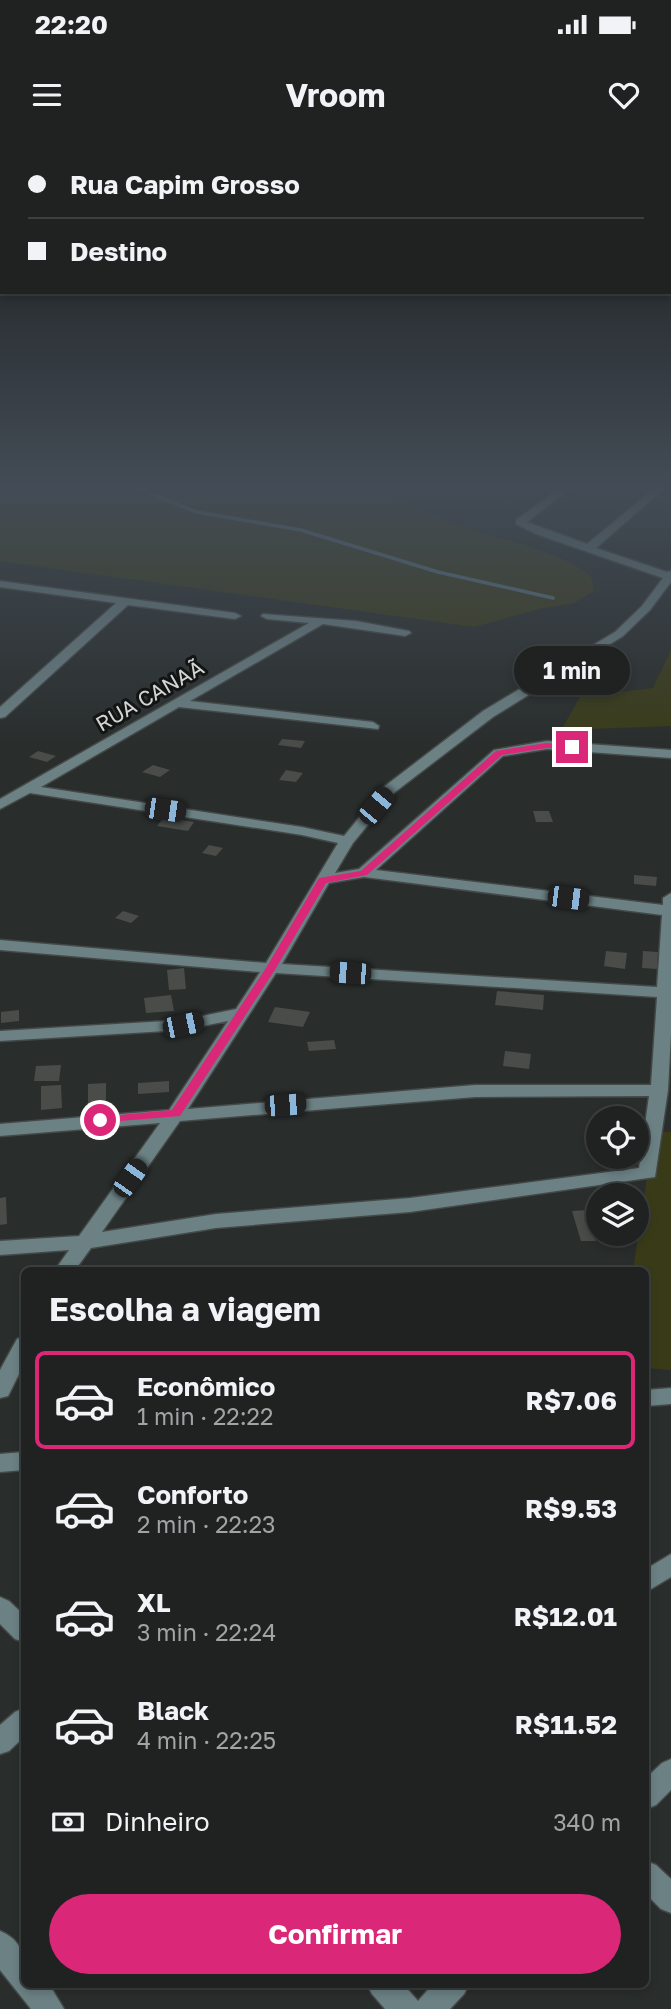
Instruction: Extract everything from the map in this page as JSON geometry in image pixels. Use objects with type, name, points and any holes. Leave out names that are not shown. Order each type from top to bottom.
[{"type":"street","points":[[67,1267],[176,1113],[271,968],[347,841],[390,789],[488,714],[619,634],[646,608],[670,575]]},
{"type":"street","points":[[0,584],[235,616]]},
{"type":"street","points":[[0,714],[124,602]]},
{"type":"street","points":[[267,616],[356,624],[405,633]]},
{"type":"street","name":"RUA CANAÃ","points":[[0,805],[319,622]]},
{"type":"street","points":[[175,703],[373,726]]},
{"type":"street","points":[[364,873],[499,753],[547,745],[671,754]]},
{"type":"street","points":[[28,789],[302,831],[347,841]]},
{"type":"street","points":[[322,880],[364,873],[671,911]]},
{"type":"street","points":[[0,1248],[84,1242],[216,1221],[410,1205],[648,1173],[662,1131],[659,1090],[668,993],[671,898]]},
{"type":"street","points":[[0,946],[271,968],[668,993]]},
{"type":"street","points":[[0,1036],[183,1025],[241,1013]]},
{"type":"street","points":[[0,1130],[176,1113],[475,1091],[659,1090]]},
{"type":"street","points":[[8,1380],[21,1352]]},
{"type":"street","points":[[649,1398],[671,1396]]},
{"type":"street","points":[[0,1463],[21,1461]]},
{"type":"street","points":[[649,1580],[671,1564]]},
{"type":"street","points":[[0,1608],[21,1628]]},
{"type":"street","points":[[0,1742],[21,1723]]},
{"type":"street","points":[[649,1793],[671,1772]]},
{"type":"street","points":[[649,1878],[671,1899]]},
{"type":"street","points":[[0,1946],[21,1973]]},
{"type":"street","points":[[33,1988],[49,2009]]},
{"type":"street","points":[[386,1988],[406,2009]]},
{"type":"street","points":[[429,2009],[450,1988]]},
{"type":"green space","points":[[102,575],[591,576],[594,591],[574,603],[539,609],[474,627]]},
{"type":"green space","points":[[671,650],[671,726],[561,730],[580,697],[653,688]]},
{"type":"green space","points":[[654,1131],[671,1132],[671,1370],[649,1368],[649,1267],[633,1267],[637,1246],[649,1246],[649,1183],[646,1183]]},
{"type":"building","points":[[282,739],[305,741],[301,748],[278,745]]},
{"type":"building","points":[[38,751],[56,756],[47,762],[29,757]]},
{"type":"building","points":[[153,765],[170,770],[160,777],[142,772]]},
{"type":"building","points":[[286,770],[303,773],[296,782],[279,780]]},
{"type":"building","points":[[533,811],[549,811],[553,822],[536,822]]},
{"type":"building","points":[[164,817],[194,822],[188,831],[157,826]]},
{"type":"building","points":[[209,845],[223,848],[216,856],[202,853]]},
{"type":"building","points":[[634,875],[657,877],[656,886],[634,884]]},
{"type":"building","points":[[123,911],[139,916],[131,923],[115,918]]},
{"type":"building","points":[[606,951],[627,953],[625,969],[604,966]]},
{"type":"building","points":[[643,951],[658,952],[657,969],[642,968]]},
{"type":"building","points":[[184,968],[186,989],[169,990],[167,970]]},
{"type":"building","points":[[497,991],[544,995],[543,1010],[495,1005]]},
{"type":"building","points":[[171,995],[174,1011],[146,1013],[144,998]]},
{"type":"building","points":[[275,1007],[310,1012],[303,1027],[268,1022]]},
{"type":"building","points":[[19,1010],[19,1021],[1,1023],[1,1012]]},
{"type":"building","points":[[334,1040],[336,1049],[309,1051],[307,1042]]},
{"type":"building","points":[[505,1051],[531,1054],[529,1069],[503,1066]]},
{"type":"building","points":[[61,1065],[59,1081],[34,1081],[36,1066]]},
{"type":"building","points":[[169,1081],[169,1092],[138,1094],[138,1083]]},
{"type":"building","points":[[106,1083],[106,1111],[88,1112],[88,1084]]},
{"type":"building","points":[[61,1085],[62,1108],[41,1110],[41,1086]]},
{"type":"building","points":[[6,1197],[7,1224],[0,1225],[0,1198]]},
{"type":"building","points":[[586,1210],[586,1241],[581,1241],[572,1211]]},
{"type":"waterway","points":[[452,575],[553,598]]},
{"type":"route","points":[[100,1120],[176,1113],[271,968],[322,880],[364,873],[499,753],[547,745],[572,747]]}]
